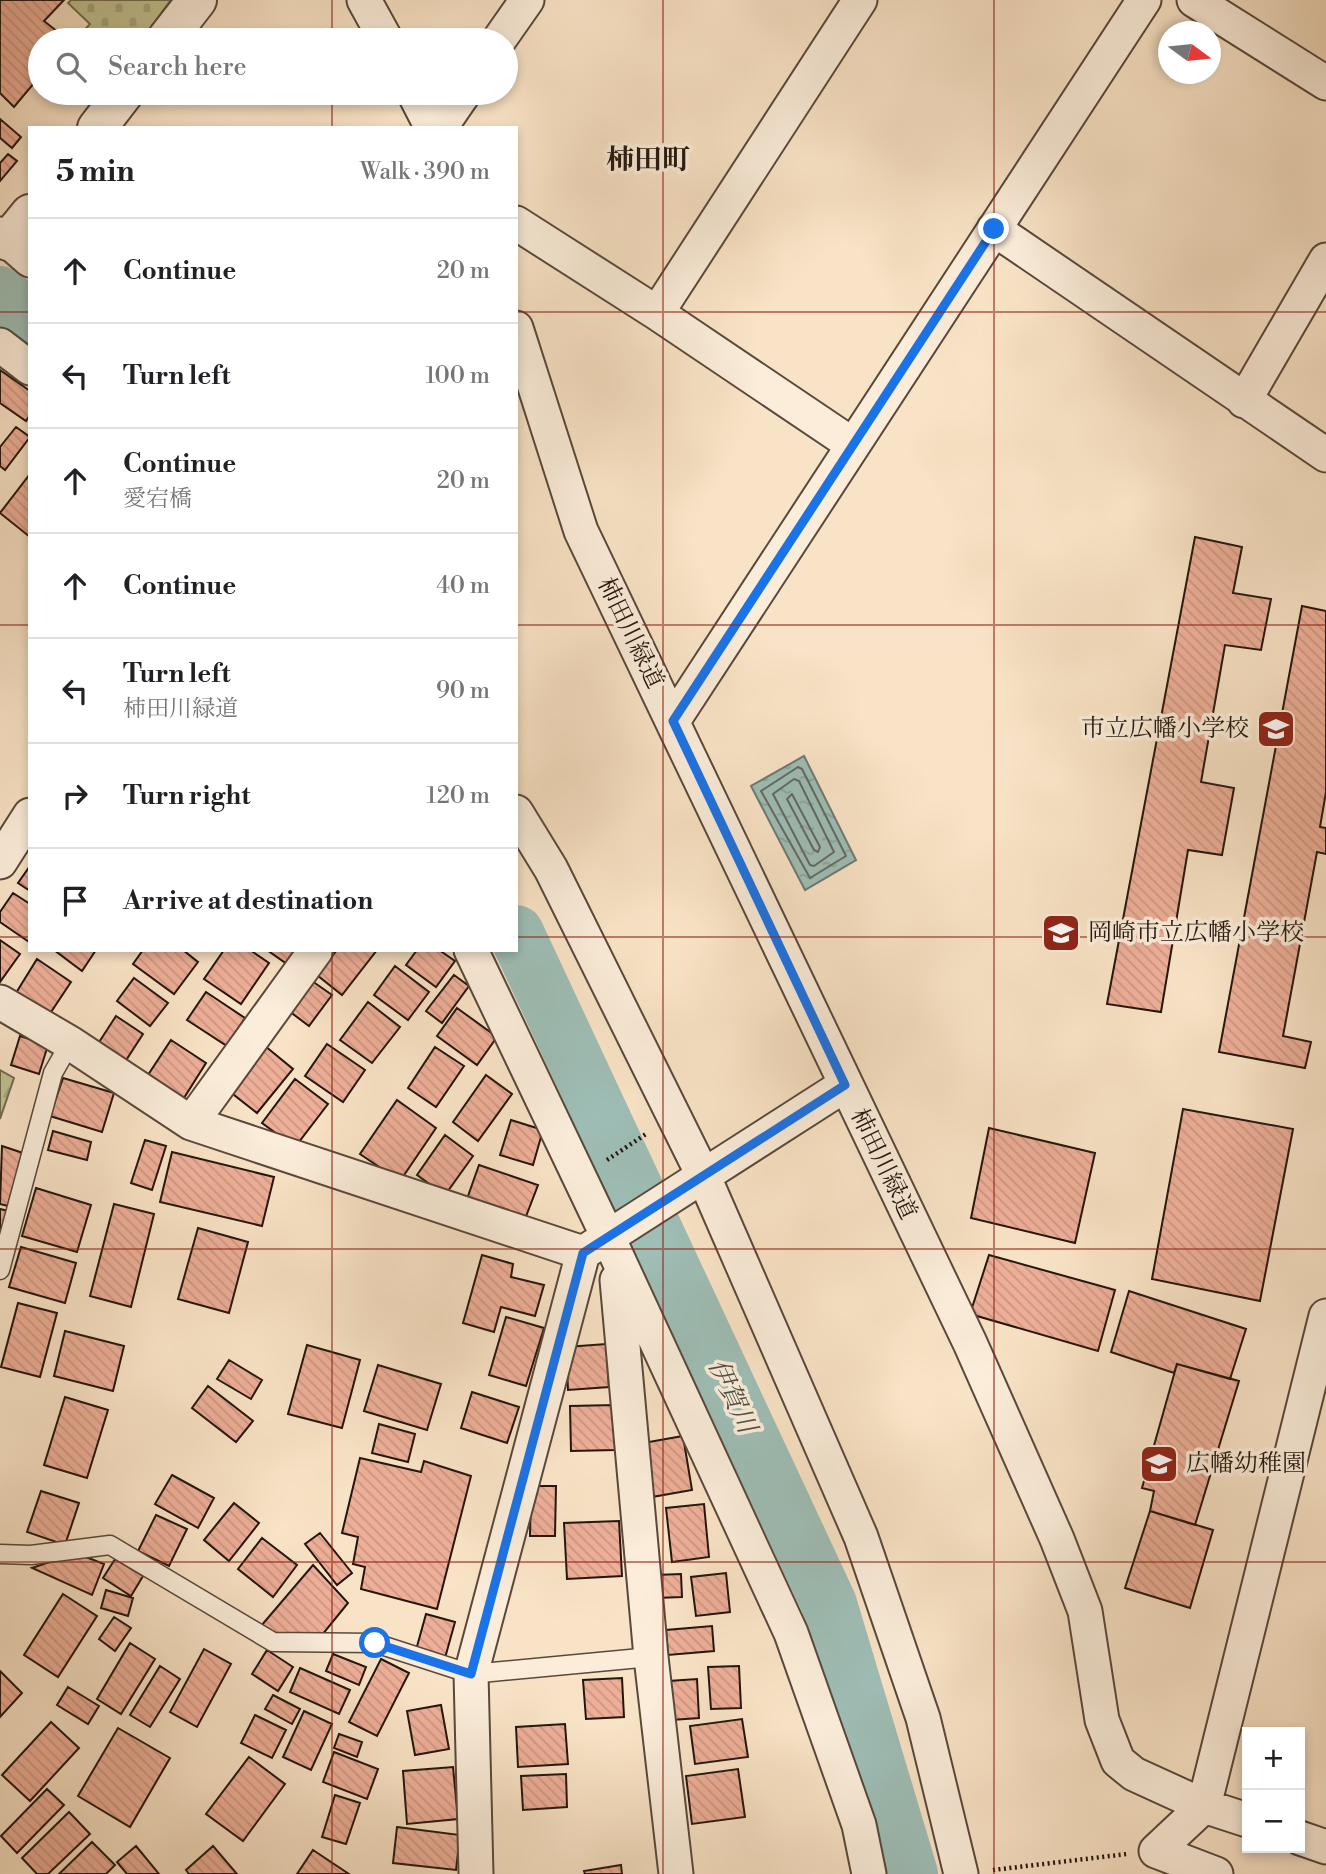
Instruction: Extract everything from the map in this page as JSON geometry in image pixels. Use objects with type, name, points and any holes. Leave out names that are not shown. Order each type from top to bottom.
[{"type":"street","points":[[175,28],[197,0]]},
{"type":"street","points":[[364,0],[379,28]]},
{"type":"street","points":[[507,28],[527,0]]},
{"type":"street","points":[[657,313],[860,0]]},
{"type":"street","points":[[673,721],[1144,0]]},
{"type":"street","points":[[1195,0],[1326,83]]},
{"type":"street","points":[[99,126],[115,105]]},
{"type":"street","points":[[420,105],[431,126]]},
{"type":"street","points":[[441,126],[456,105]]},
{"type":"street","points":[[518,224],[657,313],[853,445]]},
{"type":"street","points":[[994,229],[1326,455]]},
{"type":"street","points":[[1244,401],[1326,260]]},
{"type":"street","name":"柿田川緑道","points":[[518,334],[581,531],[970,1343],[1057,1539],[1084,1611],[1101,1720],[1118,1761],[1134,1774],[1204,1806],[1242,1818]]},
{"type":"street","points":[[0,345],[28,366]]},
{"type":"street","points":[[518,815],[551,869],[704,1177],[861,1537],[923,1718],[961,1874]]},
{"type":"street","points":[[0,862],[28,818]]},
{"type":"street","points":[[191,1124],[315,952]]},
{"type":"street","points":[[472,952],[602,1249],[790,1633],[859,1825],[869,1874]]},
{"type":"street","points":[[0,1002],[70,1043],[191,1124],[602,1249]]},
{"type":"street","points":[[475,1874],[471,1674],[602,1249],[704,1177],[845,1085]]},
{"type":"street","points":[[602,1249],[676,1874]]},
{"type":"street","points":[[1216,1874],[1156,1851],[1204,1806],[1326,1316]]},
{"type":"street","points":[[1305,1840],[1326,1847]]},
{"type":"lane","points":[[0,1270],[52,1073],[70,1043]]},
{"type":"lane","points":[[0,1554],[30,1555],[110,1545],[272,1642],[375,1643],[471,1674],[652,1657]]},
{"type":"path","points":[[601,1164],[647,1133],[657,1153],[684,1138]]},
{"type":"path","points":[[961,1874],[1156,1851]]},
{"type":"green space","points":[[71,0],[171,0],[150,28],[86,28],[90,24],[68,3]]},
{"type":"green space","points":[[0,1070],[14,1078],[0,1119]]},
{"type":"water","points":[[804,756],[856,860],[805,890],[751,786]]},
{"type":"building","points":[[0,0],[64,0],[44,21],[53,28],[28,28],[28,90],[14,107],[0,93]]},
{"type":"building","points":[[0,119],[21,137],[12,148],[0,138]]},
{"type":"building","points":[[8,154],[17,161],[0,181],[0,163]]},
{"type":"building","points":[[0,370],[28,390],[28,418],[26,421],[0,403]]},
{"type":"building","points":[[16,427],[28,436],[28,440],[5,470],[0,466],[0,447]]},
{"type":"building","points":[[28,477],[28,535],[0,513]]},
{"type":"building","points":[[1195,537],[1242,547],[1233,593],[1271,599],[1261,650],[1225,645],[1201,782],[1234,788],[1222,855],[1188,850],[1161,1012],[1107,1004]]},
{"type":"building","points":[[1302,606],[1326,611],[1326,792],[1320,827],[1326,828],[1326,854],[1317,852],[1283,1036],[1311,1042],[1305,1068],[1219,1052]]},
{"type":"building","points":[[28,869],[28,890],[18,883]]},
{"type":"building","points":[[13,893],[28,903],[28,941],[0,922],[0,912]]},
{"type":"building","points":[[0,940],[20,954],[0,982]]},
{"type":"building","points":[[57,952],[95,952],[82,971]]},
{"type":"building","points":[[142,952],[186,952],[198,962],[174,994],[133,964]]},
{"type":"building","points":[[223,952],[253,952],[269,963],[241,1004],[204,979]]},
{"type":"building","points":[[270,952],[296,952],[287,964]]},
{"type":"building","points":[[335,952],[375,952],[342,995],[317,975]]},
{"type":"building","points":[[416,952],[442,952],[455,961],[436,987],[406,965]]},
{"type":"building","points":[[37,959],[71,982],[49,1015],[16,993]]},
{"type":"building","points":[[395,966],[429,992],[408,1020],[374,995]]},
{"type":"building","points":[[454,975],[469,986],[442,1023],[426,1011]]},
{"type":"building","points":[[134,978],[168,1003],[150,1026],[117,1001]]},
{"type":"building","points":[[312,981],[332,995],[309,1026],[289,1011]]},
{"type":"building","points":[[206,992],[245,1018],[227,1046],[187,1020]]},
{"type":"building","points":[[368,1002],[400,1027],[372,1063],[340,1040]]},
{"type":"building","points":[[457,1008],[497,1037],[477,1065],[437,1036]]},
{"type":"building","points":[[116,1016],[143,1034],[121,1068],[94,1050]]},
{"type":"building","points":[[20,1036],[48,1045],[39,1074],[11,1065]]},
{"type":"building","points":[[171,1040],[206,1063],[182,1101],[146,1078]]},
{"type":"building","points":[[327,1044],[365,1070],[343,1102],[305,1076]]},
{"type":"building","points":[[265,1046],[293,1069],[257,1113],[229,1091]]},
{"type":"building","points":[[435,1047],[464,1066],[436,1107],[408,1088]]},
{"type":"building","points":[[486,1075],[512,1094],[478,1141],[453,1122]]},
{"type":"building","points":[[63,1078],[114,1093],[102,1132],[50,1116]]},
{"type":"building","points":[[295,1079],[328,1104],[295,1147],[262,1123]]},
{"type":"building","points":[[397,1100],[436,1128],[400,1181],[360,1154]]},
{"type":"building","points":[[1183,1109],[1293,1129],[1260,1301],[1152,1279]]},
{"type":"building","points":[[511,1120],[543,1130],[533,1165],[500,1155]]},
{"type":"building","points":[[989,1128],[1095,1153],[1075,1243],[971,1218]]},
{"type":"building","points":[[53,1131],[91,1142],[87,1160],[48,1150]]},
{"type":"building","points":[[445,1135],[473,1156],[445,1195],[417,1175]]},
{"type":"building","points":[[145,1140],[166,1146],[152,1190],[131,1183]]},
{"type":"building","points":[[2,1146],[23,1153],[8,1206],[0,1204]]},
{"type":"building","points":[[172,1152],[274,1177],[262,1226],[160,1202]]},
{"type":"building","points":[[479,1165],[538,1185],[525,1219],[467,1199]]},
{"type":"building","points":[[36,1188],[91,1205],[77,1252],[22,1236]]},
{"type":"building","points":[[114,1204],[154,1214],[131,1307],[90,1296]]},
{"type":"building","points":[[0,1209],[9,1211],[0,1243]]},
{"type":"building","points":[[198,1228],[248,1242],[229,1313],[178,1299]]},
{"type":"building","points":[[21,1247],[76,1263],[65,1303],[9,1287]]},
{"type":"building","points":[[482,1255],[513,1264],[511,1277],[544,1285],[535,1316],[501,1307],[494,1332],[463,1323]]},
{"type":"building","points":[[989,1255],[1115,1290],[1098,1351],[970,1314]]},
{"type":"building","points":[[1129,1291],[1246,1329],[1230,1379],[1177,1364],[1174,1373],[1111,1352]]},
{"type":"building","points":[[18,1303],[57,1313],[40,1377],[1,1367]]},
{"type":"building","points":[[506,1317],[544,1328],[526,1386],[489,1375]]},
{"type":"building","points":[[65,1331],[124,1346],[113,1391],[54,1376]]},
{"type":"building","points":[[606,1344],[609,1387],[568,1390],[566,1347]]},
{"type":"building","points":[[307,1345],[360,1360],[342,1428],[288,1414]]},
{"type":"building","points":[[229,1360],[262,1380],[251,1399],[217,1379]]},
{"type":"building","points":[[1177,1364],[1239,1381],[1195,1525],[1150,1511],[1154,1491],[1142,1488]]},
{"type":"building","points":[[378,1365],[441,1384],[427,1430],[364,1411]]},
{"type":"building","points":[[208,1386],[253,1421],[236,1442],[192,1408]]},
{"type":"building","points":[[472,1392],[519,1407],[507,1443],[461,1428]]},
{"type":"building","points":[[65,1397],[108,1410],[87,1478],[44,1465]]},
{"type":"building","points":[[615,1405],[615,1450],[571,1451],[570,1406]]},
{"type":"building","points":[[379,1424],[415,1434],[408,1462],[372,1453]]},
{"type":"building","points":[[683,1436],[692,1490],[652,1497],[643,1443]]},
{"type":"building","points":[[360,1458],[421,1472],[424,1461],[471,1476],[437,1609],[361,1589],[365,1567],[353,1564],[358,1537],[342,1533]]},
{"type":"building","points":[[172,1475],[214,1498],[198,1528],[155,1504]]},
{"type":"building","points":[[531,1486],[556,1486],[555,1536],[530,1536]]},
{"type":"building","points":[[41,1491],[79,1503],[65,1545],[27,1532]]},
{"type":"building","points":[[234,1503],[259,1523],[229,1561],[204,1540]]},
{"type":"building","points":[[704,1504],[709,1557],[672,1562],[666,1508]]},
{"type":"building","points":[[1150,1511],[1213,1530],[1190,1608],[1125,1588]]},
{"type":"building","points":[[156,1515],[187,1529],[169,1566],[138,1551]]},
{"type":"building","points":[[619,1521],[622,1576],[567,1579],[564,1523]]},
{"type":"building","points":[[320,1533],[352,1573],[337,1585],[305,1544]]},
{"type":"building","points":[[262,1538],[297,1565],[273,1597],[238,1569]]},
{"type":"building","points":[[76,1553],[104,1564],[92,1595],[32,1568]]},
{"type":"building","points":[[115,1559],[143,1576],[131,1596],[103,1578]]},
{"type":"building","points":[[313,1565],[348,1603],[318,1640],[282,1636],[261,1626]]},
{"type":"building","points":[[726,1573],[730,1612],[696,1616],[691,1577]]},
{"type":"building","points":[[681,1574],[682,1597],[656,1598],[655,1575]]},
{"type":"building","points":[[106,1590],[133,1598],[128,1616],[101,1608]]},
{"type":"building","points":[[63,1594],[97,1616],[58,1677],[24,1655]]},
{"type":"building","points":[[426,1614],[455,1622],[445,1658],[416,1650]]},
{"type":"building","points":[[114,1617],[131,1628],[115,1651],[99,1639]]},
{"type":"building","points":[[712,1626],[714,1651],[668,1655],[666,1630]]},
{"type":"building","points":[[130,1643],[155,1659],[121,1714],[97,1699]]},
{"type":"building","points":[[204,1649],[231,1664],[197,1727],[170,1712]]},
{"type":"building","points":[[267,1650],[293,1667],[278,1691],[252,1674]]},
{"type":"building","points":[[333,1654],[366,1667],[359,1685],[326,1671]]},
{"type":"building","points":[[381,1659],[409,1673],[377,1736],[349,1722]]},
{"type":"building","points":[[160,1666],[180,1679],[150,1727],[130,1715]]},
{"type":"building","points":[[739,1666],[741,1708],[711,1709],[708,1667]]},
{"type":"building","points":[[300,1668],[350,1690],[339,1714],[290,1692]]},
{"type":"building","points":[[0,1671],[22,1693],[0,1717]]},
{"type":"building","points":[[622,1678],[624,1717],[586,1719],[583,1680]]},
{"type":"building","points":[[697,1679],[699,1718],[672,1720],[669,1681]]},
{"type":"building","points":[[68,1687],[99,1706],[88,1724],[57,1705]]},
{"type":"building","points":[[273,1695],[300,1709],[292,1724],[265,1709]]},
{"type":"building","points":[[441,1705],[449,1749],[415,1755],[407,1711]]},
{"type":"building","points":[[304,1711],[332,1724],[311,1770],[283,1757]]},
{"type":"building","points":[[255,1715],[286,1730],[272,1758],[241,1743]]},
{"type":"building","points":[[742,1719],[748,1757],[695,1764],[690,1726]]},
{"type":"building","points":[[51,1722],[79,1748],[30,1801],[2,1775]]},
{"type":"building","points":[[565,1724],[568,1764],[518,1767],[516,1727]]},
{"type":"building","points":[[118,1728],[170,1758],[130,1827],[78,1796]]},
{"type":"building","points":[[339,1734],[362,1742],[357,1757],[334,1748]]},
{"type":"building","points":[[334,1752],[378,1769],[367,1799],[323,1782]]},
{"type":"building","points":[[249,1757],[285,1784],[243,1841],[206,1814]]},
{"type":"building","points":[[453,1767],[458,1819],[407,1824],[403,1771]]},
{"type":"building","points":[[738,1769],[745,1817],[692,1824],[686,1776]]},
{"type":"building","points":[[566,1774],[567,1807],[523,1810],[521,1776]]},
{"type":"building","points":[[47,1789],[64,1805],[17,1853],[1,1836]]},
{"type":"building","points":[[335,1795],[360,1803],[346,1844],[322,1837]]},
{"type":"building","points":[[69,1812],[90,1834],[48,1874],[37,1874],[22,1858]]},
{"type":"building","points":[[397,1827],[460,1835],[456,1870],[393,1863]]},
{"type":"building","points":[[92,1842],[115,1865],[106,1874],[59,1874]]},
{"type":"building","points":[[136,1846],[159,1874],[127,1874],[117,1862]]},
{"type":"building","points":[[213,1846],[237,1874],[189,1874],[186,1870]]},
{"type":"building","points":[[313,1850],[349,1874],[297,1874]]},
{"type":"building","points":[[621,1865],[622,1874],[585,1874],[584,1871]]},
{"type":"waterway","name":"伊賀川","points":[[0,294],[28,315]]},
{"type":"waterway","name":"伊賀川","points":[[518,937],[829,1604],[910,1874]]},
{"type":"place","name":"市立広幡小学校","points":[[1276,729]]},
{"type":"place","name":"岡崎市立広幡小学校","points":[[1061,933]]},
{"type":"place","name":"広幡幼稚園","points":[[1159,1464]]},
{"type":"district","name":"柿田町","points":[[648,160]]},
{"type":"route","points":[[375,1643],[471,1674],[583,1253],[845,1085],[673,721],[994,229]]}]
